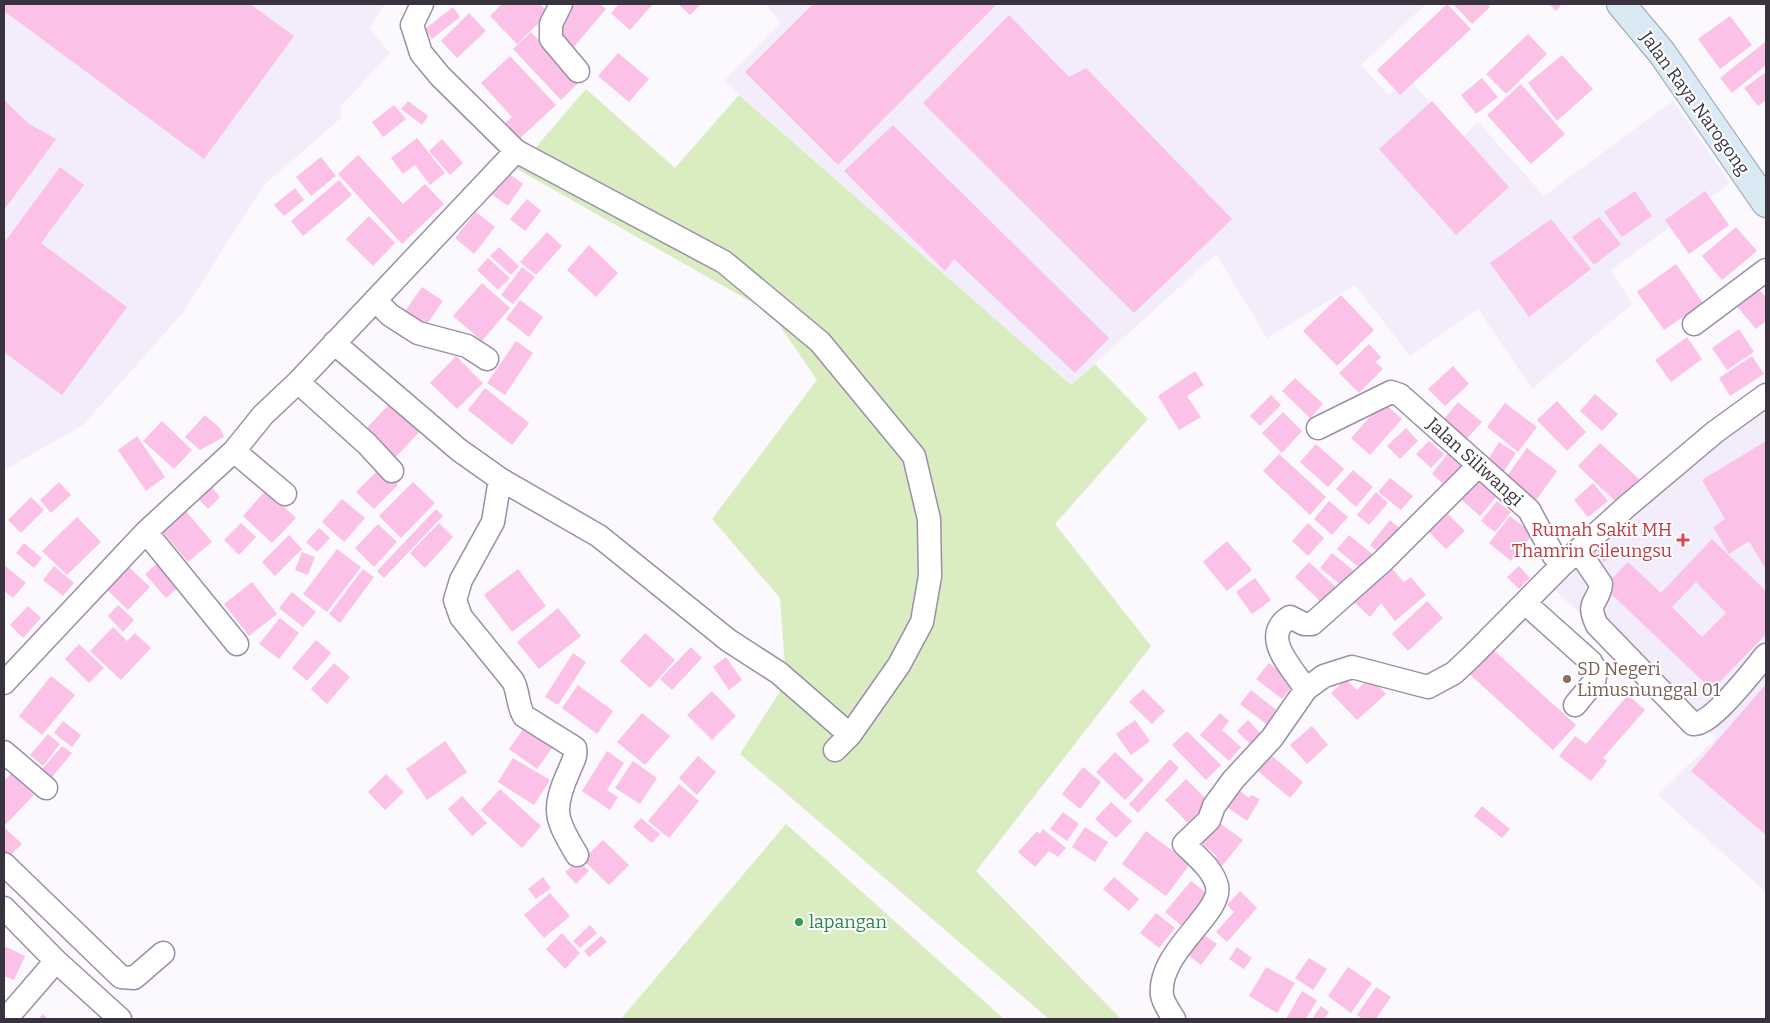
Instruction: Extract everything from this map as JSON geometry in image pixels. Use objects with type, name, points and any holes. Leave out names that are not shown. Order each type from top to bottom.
[{"type":"main road","name":"Jalan Raya Narogong","points":[[1622,4],[1662,53],[1766,203]]},
{"type":"street","points":[[334,343],[458,450],[500,479],[599,536],[728,640],[779,673],[842,743],[899,665],[922,622],[930,576],[929,519],[914,456],[820,342],[724,262],[516,151],[440,76],[421,53],[412,25],[422,4]]},
{"type":"street","points":[[560,4],[551,24],[551,39],[578,71]]},
{"type":"street","points":[[4,683],[146,532],[234,451],[263,415],[298,382],[516,151]]},
{"type":"street","points":[[1694,324],[1766,270]]},
{"type":"street","points":[[375,300],[390,315],[418,333],[467,346],[487,359]]},
{"type":"street","points":[[298,382],[360,437],[392,471]]},
{"type":"street","name":"Jalan Siliwangi","points":[[1318,428],[1392,392],[1400,396],[1529,510],[1554,556],[1570,557],[1601,584],[1592,605],[1592,612],[1597,625],[1693,724],[1703,723],[1766,656]]},
{"type":"street","points":[[1174,1019],[1162,996],[1164,971],[1184,941],[1216,901],[1217,886],[1208,868],[1184,844],[1209,820],[1214,806],[1232,780],[1272,738],[1306,688],[1324,676],[1352,667],[1428,687],[1454,672],[1570,557],[1626,506],[1715,432],[1766,395]]},
{"type":"street","points":[[234,451],[285,494]]},
{"type":"street","points":[[1306,688],[1277,643],[1276,634],[1278,627],[1290,617],[1304,624],[1312,624],[1382,561],[1479,466]]},
{"type":"street","points":[[500,479],[493,522],[457,590],[457,609],[513,681],[517,688],[520,709],[524,716],[575,748],[575,758],[560,791],[557,814],[560,826],[577,855]]},
{"type":"street","points":[[146,532],[237,644]]},
{"type":"street","points":[[1525,603],[1591,662],[1596,671],[1594,682],[1575,704]]},
{"type":"street","points":[[4,752],[46,788]]},
{"type":"street","points":[[4,864],[121,978],[134,978],[163,953]]},
{"type":"street","points":[[4,908],[56,961],[120,1019]]},
{"type":"street","points":[[6,1019],[56,961]]},
{"type":"shaded area","points":[[4,4],[385,4],[369,28],[390,53],[341,106],[341,118],[264,185],[181,315],[83,425],[4,470]]},
{"type":"shaded area","points":[[765,4],[1426,4],[1361,65],[1388,95],[1412,81],[1460,139],[1478,122],[1544,196],[1673,101],[1730,183],[1611,270],[1632,304],[1532,389],[1478,309],[1410,356],[1355,285],[1267,338],[1216,254],[1071,385],[724,81],[781,23]]},
{"type":"shaded area","points":[[1766,385],[1766,892],[1658,795],[1716,738],[1553,589]]},
{"type":"green space","points":[[586,89],[675,168],[739,95],[1071,385],[1095,364],[1148,419],[1055,524],[1151,646],[976,871],[1121,1019],[1049,1019],[740,754],[786,682],[780,598],[712,519],[817,380],[771,313],[517,169]]},
{"type":"green space","name":"lapangan","points":[[786,824],[1004,1019],[621,1019]]},
{"type":"building","points":[[4,4],[250,4],[294,36],[204,159],[4,11]]},
{"type":"building","points":[[502,4],[540,4],[549,13],[517,44],[490,16]]},
{"type":"building","points":[[575,4],[600,4],[606,9],[573,48],[552,30]]},
{"type":"building","points":[[619,4],[653,4],[630,30],[611,13]]},
{"type":"building","points":[[678,4],[701,4],[690,15]]},
{"type":"building","points":[[813,4],[997,4],[838,165],[745,72]]},
{"type":"building","points":[[1447,4],[1471,29],[1400,95],[1377,70]]},
{"type":"building","points":[[1453,4],[1487,4],[1490,7],[1472,24]]},
{"type":"building","points":[[1549,4],[1562,4],[1556,11]]},
{"type":"building","points":[[453,7],[460,17],[432,39],[425,29]]},
{"type":"building","points":[[469,13],[486,31],[457,58],[441,41]]},
{"type":"building","points":[[1009,15],[1069,77],[1086,68],[1232,219],[1134,313],[923,103]]},
{"type":"building","points":[[1730,16],[1752,45],[1720,69],[1698,39]]},
{"type":"building","points":[[531,32],[579,82],[561,100],[513,49]]},
{"type":"building","points":[[1528,34],[1547,54],[1506,94],[1486,74]]},
{"type":"building","points":[[1765,42],[1766,65],[1732,93],[1720,78]]},
{"type":"building","points":[[618,53],[649,79],[629,102],[598,76]]},
{"type":"building","points":[[1562,55],[1593,89],[1557,121],[1528,83]]},
{"type":"building","points":[[510,56],[556,105],[517,141],[503,125],[512,117],[481,83]]},
{"type":"building","points":[[1766,72],[1766,100],[1758,106],[1744,88]]},
{"type":"building","points":[[1482,78],[1498,97],[1476,114],[1461,95]]},
{"type":"building","points":[[1521,84],[1565,134],[1531,164],[1487,115]]},
{"type":"building","points":[[4,100],[29,124],[56,139],[4,210]]},
{"type":"building","points":[[408,101],[428,116],[422,125],[401,109]]},
{"type":"building","points":[[1432,101],[1509,187],[1456,235],[1379,149]]},
{"type":"building","points":[[394,105],[406,119],[383,137],[372,122]]},
{"type":"building","points":[[893,125],[1109,338],[1075,373],[954,259],[945,271],[844,171]]},
{"type":"building","points":[[417,138],[445,173],[430,185],[415,165],[403,174],[391,158]]},
{"type":"building","points":[[442,139],[463,163],[450,175],[429,151]]},
{"type":"building","points":[[358,155],[403,204],[425,184],[444,204],[402,244],[338,174]]},
{"type":"building","points":[[321,157],[336,176],[311,196],[296,177]]},
{"type":"building","points":[[60,167],[84,185],[41,243],[127,307],[62,395],[4,352],[4,243]]},
{"type":"building","points":[[504,170],[523,184],[508,206],[489,192]]},
{"type":"building","points":[[339,180],[352,195],[303,236],[291,221]]},
{"type":"building","points":[[295,188],[304,200],[284,216],[274,205]]},
{"type":"building","points":[[1635,191],[1652,216],[1622,237],[1604,212]]},
{"type":"building","points":[[1705,191],[1729,225],[1689,254],[1665,220]]},
{"type":"building","points":[[527,199],[541,211],[525,231],[510,219]]},
{"type":"building","points":[[476,212],[495,227],[474,254],[455,238]]},
{"type":"building","points":[[369,216],[395,243],[373,266],[346,239]]},
{"type":"building","points":[[1599,217],[1621,244],[1594,265],[1572,237]]},
{"type":"building","points":[[1551,219],[1591,269],[1529,317],[1490,263]]},
{"type":"building","points":[[1736,227],[1757,251],[1722,280],[1702,256]]},
{"type":"building","points":[[547,232],[562,246],[536,275],[520,262]]},
{"type":"building","points":[[589,245],[618,273],[596,297],[567,270]]},
{"type":"building","points":[[499,247],[519,266],[511,275],[490,256]]},
{"type":"building","points":[[488,258],[510,278],[498,290],[477,270]]},
{"type":"building","points":[[1676,264],[1703,303],[1664,330],[1637,292]]},
{"type":"building","points":[[522,267],[535,277],[513,304],[501,295]]},
{"type":"building","points":[[482,283],[510,308],[482,341],[453,316]]},
{"type":"building","points":[[1755,285],[1766,297],[1766,321],[1756,329],[1734,303]]},
{"type":"building","points":[[422,287],[443,301],[422,331],[401,317]]},
{"type":"building","points":[[1341,295],[1374,330],[1337,366],[1303,331]]},
{"type":"building","points":[[520,300],[543,317],[529,337],[506,319]]},
{"type":"building","points":[[1739,329],[1754,352],[1727,370],[1712,348]]},
{"type":"building","points":[[1687,337],[1702,359],[1671,382],[1655,360]]},
{"type":"building","points":[[516,341],[533,353],[505,395],[487,383]]},
{"type":"building","points":[[1369,344],[1381,357],[1376,362],[1383,369],[1359,393],[1339,373]]},
{"type":"building","points":[[456,356],[483,383],[457,409],[430,383]]},
{"type":"building","points":[[1752,356],[1764,374],[1730,396],[1719,378]]},
{"type":"building","points":[[1453,366],[1469,384],[1445,406],[1428,389]]},
{"type":"building","points":[[1195,371],[1204,385],[1187,396],[1201,417],[1179,430],[1158,396]]},
{"type":"building","points":[[1295,378],[1323,404],[1310,418],[1282,391]]},
{"type":"building","points":[[485,388],[529,423],[512,445],[468,410]]},
{"type":"building","points":[[1595,394],[1618,414],[1602,431],[1580,411]]},
{"type":"building","points":[[1271,395],[1281,405],[1260,426],[1250,416]]},
{"type":"building","points":[[395,398],[424,427],[394,459],[364,431]]},
{"type":"building","points":[[1557,401],[1586,432],[1567,451],[1537,420]]},
{"type":"building","points":[[1383,402],[1402,419],[1370,455],[1351,438]]},
{"type":"building","points":[[1458,402],[1482,422],[1463,443],[1440,424]]},
{"type":"building","points":[[1505,403],[1537,427],[1518,452],[1487,427]]},
{"type":"building","points":[[1283,412],[1302,431],[1282,453],[1262,433]]},
{"type":"building","points":[[205,415],[220,428],[224,437],[200,450],[185,437]]},
{"type":"building","points":[[162,421],[192,450],[174,469],[143,441]]},
{"type":"building","points":[[1406,428],[1418,441],[1400,459],[1387,446]]},
{"type":"building","points":[[137,436],[165,477],[146,491],[118,450]]},
{"type":"building","points":[[1429,441],[1444,454],[1431,468],[1416,454]]},
{"type":"building","points":[[1766,441],[1766,570],[1749,541],[1729,554],[1713,527],[1725,519],[1702,480]]},
{"type":"building","points":[[1499,442],[1516,453],[1501,476],[1484,466]]},
{"type":"building","points":[[1600,443],[1639,479],[1617,503],[1578,466]]},
{"type":"building","points":[[1316,444],[1344,469],[1328,487],[1300,462]]},
{"type":"building","points":[[1527,448],[1557,471],[1532,506],[1502,483]]},
{"type":"building","points":[[1448,453],[1464,466],[1447,487],[1432,474]]},
{"type":"building","points":[[1279,454],[1326,497],[1310,515],[1263,471]]},
{"type":"building","points":[[381,467],[398,485],[374,509],[356,492]]},
{"type":"building","points":[[1353,470],[1373,487],[1356,507],[1336,489]]},
{"type":"building","points":[[1474,474],[1498,495],[1480,516],[1456,495]]},
{"type":"building","points":[[1390,478],[1413,496],[1401,510],[1378,492]]},
{"type":"building","points":[[59,482],[71,495],[51,513],[40,500]]},
{"type":"building","points":[[413,482],[435,503],[401,538],[379,516]]},
{"type":"building","points":[[1593,483],[1608,501],[1588,517],[1574,500]]},
{"type":"building","points":[[209,484],[220,497],[208,509],[196,496]]},
{"type":"building","points":[[266,490],[296,518],[272,543],[243,516]]},
{"type":"building","points":[[1376,492],[1388,503],[1369,525],[1357,515]]},
{"type":"building","points":[[31,497],[44,510],[21,533],[8,520]]},
{"type":"building","points":[[342,499],[365,518],[344,542],[322,522]]},
{"type":"building","points":[[1329,501],[1348,517],[1332,535],[1314,519]]},
{"type":"building","points":[[1497,501],[1511,512],[1495,532],[1481,521]]},
{"type":"building","points":[[436,509],[443,516],[384,578],[377,571]]},
{"type":"building","points":[[185,510],[212,542],[188,562],[161,530]]},
{"type":"building","points":[[1448,514],[1465,531],[1446,549],[1429,532]]},
{"type":"building","points":[[1510,516],[1533,534],[1511,561],[1489,543]]},
{"type":"building","points":[[77,517],[101,542],[67,575],[42,551]]},
{"type":"building","points":[[1390,520],[1404,532],[1384,557],[1370,545]]},
{"type":"building","points":[[241,523],[256,537],[239,555],[224,540]]},
{"type":"building","points":[[439,523],[453,537],[425,568],[410,553]]},
{"type":"building","points":[[1308,523],[1324,538],[1308,556],[1292,541]]},
{"type":"building","points":[[378,524],[397,542],[374,567],[355,548]]},
{"type":"building","points":[[319,528],[330,538],[317,552],[306,542]]},
{"type":"building","points":[[289,535],[302,549],[275,576],[262,562]]},
{"type":"building","points":[[1349,535],[1376,557],[1364,572],[1337,549]]},
{"type":"building","points":[[1712,539],[1766,591],[1766,634],[1712,690],[1604,587],[1628,562],[1661,593]],"holes":[[[1696,582],[1726,613],[1702,637],[1672,607]]]},
{"type":"building","points":[[1227,541],[1252,570],[1227,591],[1203,562]]},
{"type":"building","points":[[24,543],[42,558],[34,568],[16,553]]},
{"type":"building","points":[[1605,543],[1614,552],[1604,562],[1595,553]]},
{"type":"building","points":[[337,549],[361,567],[327,612],[303,594]]},
{"type":"building","points":[[302,552],[315,557],[308,575],[295,570]]},
{"type":"building","points":[[1332,553],[1359,575],[1347,590],[1320,568]]},
{"type":"building","points":[[162,559],[183,583],[166,598],[145,574]]},
{"type":"building","points":[[121,560],[150,587],[128,610],[100,583]]},
{"type":"building","points":[[1385,561],[1404,582],[1411,577],[1426,595],[1395,621],[1381,603],[1370,617],[1349,597]]},
{"type":"building","points":[[1309,562],[1340,591],[1325,606],[1295,577]]},
{"type":"building","points":[[4,565],[26,583],[13,598],[4,591]]},
{"type":"building","points":[[54,566],[74,583],[63,596],[43,580]]},
{"type":"building","points":[[1519,566],[1530,578],[1519,589],[1507,577]]},
{"type":"building","points":[[363,569],[374,577],[340,623],[329,614]]},
{"type":"building","points":[[518,569],[546,606],[512,632],[484,595]]},
{"type":"building","points":[[1255,578],[1271,600],[1252,614],[1236,592]]},
{"type":"building","points":[[252,582],[277,614],[249,636],[224,604]]},
{"type":"building","points":[[292,592],[316,612],[303,627],[279,608]]},
{"type":"building","points":[[1427,601],[1443,618],[1408,651],[1392,634]]},
{"type":"building","points":[[118,605],[134,620],[123,632],[108,616]]},
{"type":"building","points":[[28,606],[41,618],[23,638],[10,625]]},
{"type":"building","points":[[558,608],[581,636],[539,669],[517,642]]},
{"type":"building","points":[[280,618],[299,633],[279,659],[259,644]]},
{"type":"building","points":[[113,627],[127,641],[135,633],[151,648],[121,680],[90,651]]},
{"type":"building","points":[[645,633],[675,660],[650,688],[620,661]]},
{"type":"building","points":[[316,640],[331,653],[307,681],[292,668]]},
{"type":"building","points":[[79,644],[104,668],[89,683],[65,659]]},
{"type":"building","points":[[1489,646],[1576,725],[1553,750],[1466,671]]},
{"type":"building","points":[[691,647],[702,658],[672,690],[660,679]]},
{"type":"building","points":[[573,653],[586,662],[558,705],[545,697]]},
{"type":"building","points":[[726,657],[742,680],[729,690],[713,667]]},
{"type":"building","points":[[334,663],[350,677],[327,704],[311,689]]},
{"type":"building","points":[[1269,663],[1295,683],[1282,699],[1256,679]]},
{"type":"building","points":[[51,676],[75,695],[42,735],[19,716]]},
{"type":"building","points":[[1370,677],[1386,694],[1357,720],[1331,693],[1346,679],[1357,690]]},
{"type":"building","points":[[1766,684],[1766,835],[1691,771]]},
{"type":"building","points":[[578,685],[613,711],[597,734],[562,708]]},
{"type":"building","points":[[1143,689],[1165,711],[1152,724],[1129,702]]},
{"type":"building","points":[[1251,690],[1279,712],[1269,726],[1240,704]]},
{"type":"building","points":[[712,691],[736,716],[712,740],[687,715]]},
{"type":"building","points":[[1628,695],[1645,710],[1603,758],[1607,761],[1591,781],[1559,756],[1575,736],[1586,744]]},
{"type":"building","points":[[642,713],[670,736],[645,765],[617,742]]},
{"type":"building","points":[[1220,713],[1229,721],[1222,730],[1241,747],[1229,761],[1200,735]]},
{"type":"building","points":[[1135,720],[1150,741],[1131,755],[1116,734]]},
{"type":"building","points":[[1248,720],[1263,736],[1252,746],[1237,731]]},
{"type":"building","points":[[63,721],[81,735],[72,747],[54,733]]},
{"type":"building","points":[[526,725],[555,744],[537,769],[509,749]]},
{"type":"building","points":[[1312,726],[1328,745],[1307,764],[1290,745]]},
{"type":"building","points":[[1187,731],[1221,765],[1206,780],[1172,745]]},
{"type":"building","points":[[48,734],[60,744],[43,766],[30,755]]},
{"type":"building","points":[[445,741],[467,772],[427,800],[406,769]]},
{"type":"building","points":[[62,746],[72,753],[49,781],[39,773]]},
{"type":"building","points":[[607,751],[624,763],[607,790],[618,797],[610,810],[582,791]]},
{"type":"building","points":[[1115,752],[1144,780],[1125,800],[1096,772]]},
{"type":"building","points":[[1271,755],[1303,782],[1290,798],[1258,771]]},
{"type":"building","points":[[698,756],[716,772],[697,795],[679,778]]},
{"type":"building","points":[[513,758],[550,780],[534,805],[498,782]]},
{"type":"building","points":[[1170,759],[1179,768],[1138,813],[1129,804]]},
{"type":"building","points":[[633,761],[657,778],[640,804],[615,788]]},
{"type":"building","points":[[1083,767],[1101,782],[1080,809],[1062,794]]},
{"type":"building","points":[[11,774],[34,795],[5,825],[4,781]]},
{"type":"building","points":[[386,774],[404,792],[385,810],[368,792]]},
{"type":"building","points":[[1186,779],[1209,802],[1188,823],[1165,800]]},
{"type":"building","points":[[679,784],[699,801],[669,838],[648,821]]},
{"type":"building","points":[[1233,786],[1249,798],[1251,795],[1260,799],[1247,821],[1221,803]]},
{"type":"building","points":[[500,789],[541,826],[522,848],[481,810]]},
{"type":"building","points":[[462,796],[487,823],[472,836],[448,809]]},
{"type":"building","points":[[1111,802],[1132,821],[1116,838],[1095,819]]},
{"type":"building","points":[[1482,806],[1510,829],[1502,838],[1474,816]]},
{"type":"building","points":[[1063,812],[1079,824],[1067,841],[1050,829]]},
{"type":"building","points":[[641,818],[660,834],[652,843],[633,827]]},
{"type":"building","points":[[1217,821],[1243,840],[1222,866],[1214,859],[1217,856],[1200,842]]},
{"type":"building","points":[[4,827],[22,844],[4,861]]},
{"type":"building","points":[[1085,827],[1108,842],[1095,862],[1072,847]]},
{"type":"building","points":[[1043,829],[1066,848],[1058,857],[1049,851],[1035,867],[1018,852],[1037,831],[1040,834]]},
{"type":"building","points":[[1146,831],[1190,864],[1166,896],[1122,864]]},
{"type":"building","points":[[603,840],[629,865],[609,885],[583,860]]},
{"type":"building","points":[[579,860],[589,871],[576,884],[565,872]]},
{"type":"building","points":[[543,877],[551,888],[536,899],[528,889]]},
{"type":"building","points":[[1114,877],[1139,899],[1129,911],[1103,889]]},
{"type":"building","points":[[1191,881],[1209,895],[1183,927],[1165,912]]},
{"type":"building","points":[[1240,891],[1257,908],[1227,942],[1216,932],[1234,912],[1227,905]]},
{"type":"building","points":[[550,893],[570,916],[544,938],[524,915]]},
{"type":"building","points":[[1156,913],[1175,928],[1159,948],[1140,933]]},
{"type":"building","points":[[590,925],[597,933],[580,948],[573,941]]},
{"type":"building","points":[[1197,930],[1217,944],[1201,965],[1182,950]]},
{"type":"building","points":[[562,933],[580,953],[565,969],[546,949]]},
{"type":"building","points":[[601,936],[607,942],[589,957],[584,951]]},
{"type":"building","points":[[4,946],[25,956],[14,980],[4,976]]},
{"type":"building","points":[[1237,947],[1252,958],[1244,969],[1229,959]]},
{"type":"building","points":[[1309,958],[1327,969],[1313,990],[1295,978]]},
{"type":"building","points":[[1266,967],[1295,983],[1277,1013],[1249,996]]},
{"type":"building","points":[[1348,967],[1372,983],[1351,1013],[1328,996]]},
{"type":"building","points":[[1376,987],[1391,997],[1376,1019],[1363,1019],[1357,1015]]},
{"type":"building","points":[[1302,991],[1317,1000],[1306,1019],[1286,1019]]},
{"type":"building","points":[[1321,1006],[1329,1012],[1324,1019],[1312,1019]]},
{"type":"building","points":[[43,1014],[48,1019],[38,1019]]},
{"type":"place","name":"Rumah Sakit MH Thamrin Cileungsu","points":[[1683,540]]},
{"type":"place","name":"SD Negeri Limusnunggal 01","points":[[1567,679]]},
{"type":"place","name":"lapangan","points":[[799,922]]}]
